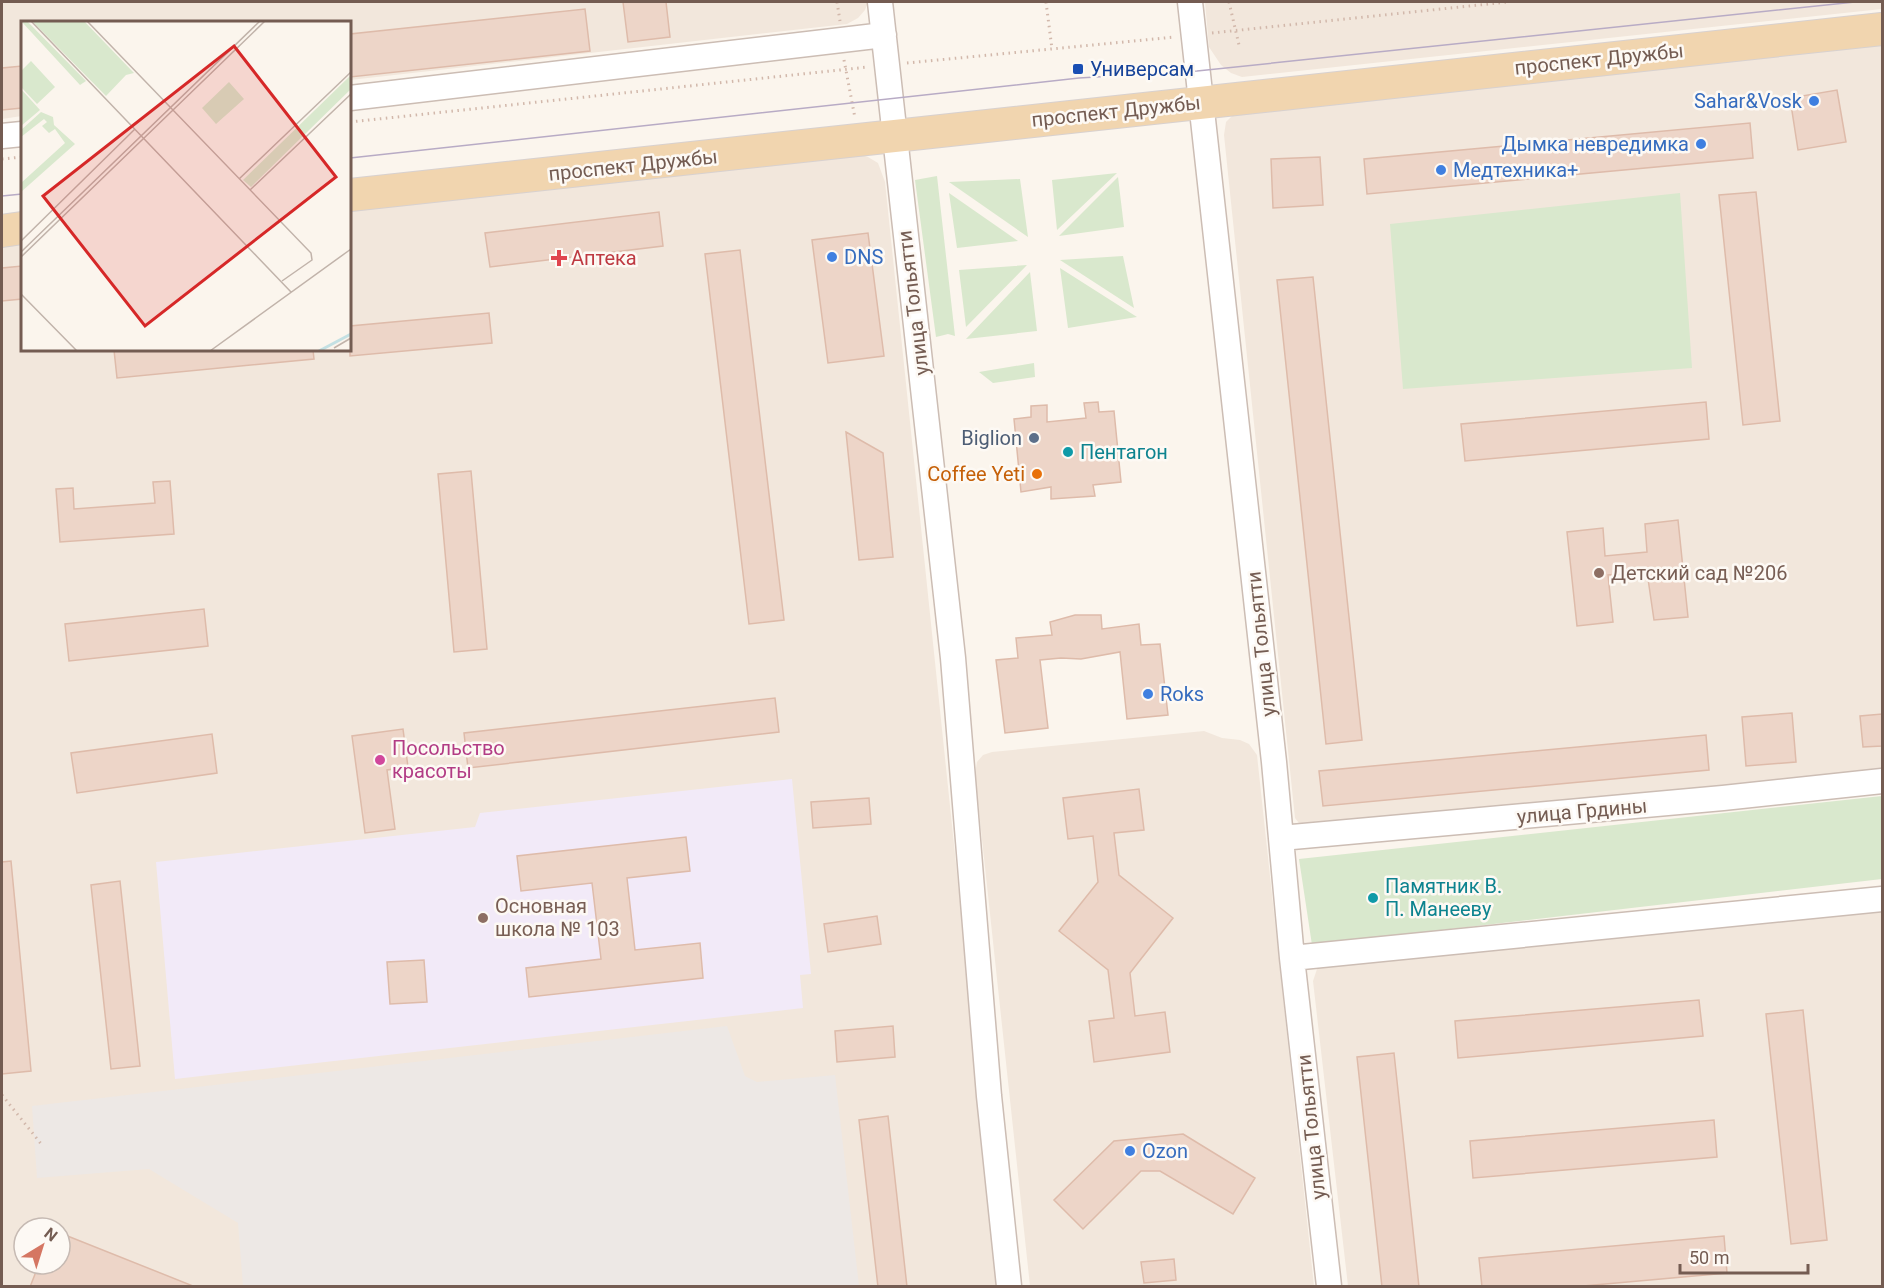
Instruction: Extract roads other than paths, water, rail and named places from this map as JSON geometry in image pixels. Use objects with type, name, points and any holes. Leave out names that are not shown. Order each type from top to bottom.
[{"type":"main road","name":"проспект Дружбы","points":[[351,195],[1882,29]]},
{"type":"main road","points":[[2,231],[21,228]]},
{"type":"street","name":"улица Тольятти","points":[[880,2],[953,658],[989,1096],[1009,1287]]},
{"type":"street","name":"улица Тольятти","points":[[1190,2],[1329,1287]]},
{"type":"street","points":[[351,98],[884,35]]},
{"type":"street","points":[[2,136],[21,134]]},
{"type":"street","name":"улица Грдины","points":[[1281,838],[1724,798],[1882,781]]},
{"type":"street","points":[[1292,958],[1882,899]]},
{"type":"tram line","points":[[351,158],[1079,78],[1197,71],[1855,2]]},
{"type":"tram line","points":[[2,196],[21,194]]},
{"type":"place","name":"Универсам","points":[[1078,69]]},
{"type":"place","name":"Sahar&Vosk","points":[[1814,101]]},
{"type":"place","name":"Дымка невредимка","points":[[1701,144]]},
{"type":"place","name":"Медтехника+","points":[[1441,170]]},
{"type":"place","name":"DNS","points":[[832,257]]},
{"type":"place","name":"Аптека","points":[[559,258]]},
{"type":"place","name":"Biglion","points":[[1034,438]]},
{"type":"place","name":"Пентагон","points":[[1068,452]]},
{"type":"place","name":"Coffee Yeti","points":[[1037,474]]},
{"type":"place","name":"Детский сад №206","points":[[1599,573]]},
{"type":"place","name":"Roks","points":[[1148,694]]},
{"type":"place","name":"Посольство красоты","points":[[380,760]]},
{"type":"place","name":"Памятник В. П. Манееву","points":[[1373,898]]},
{"type":"place","name":"Основная школа № 103","points":[[483,918]]},
{"type":"place","name":"Ozon","points":[[1130,1151]]}]
